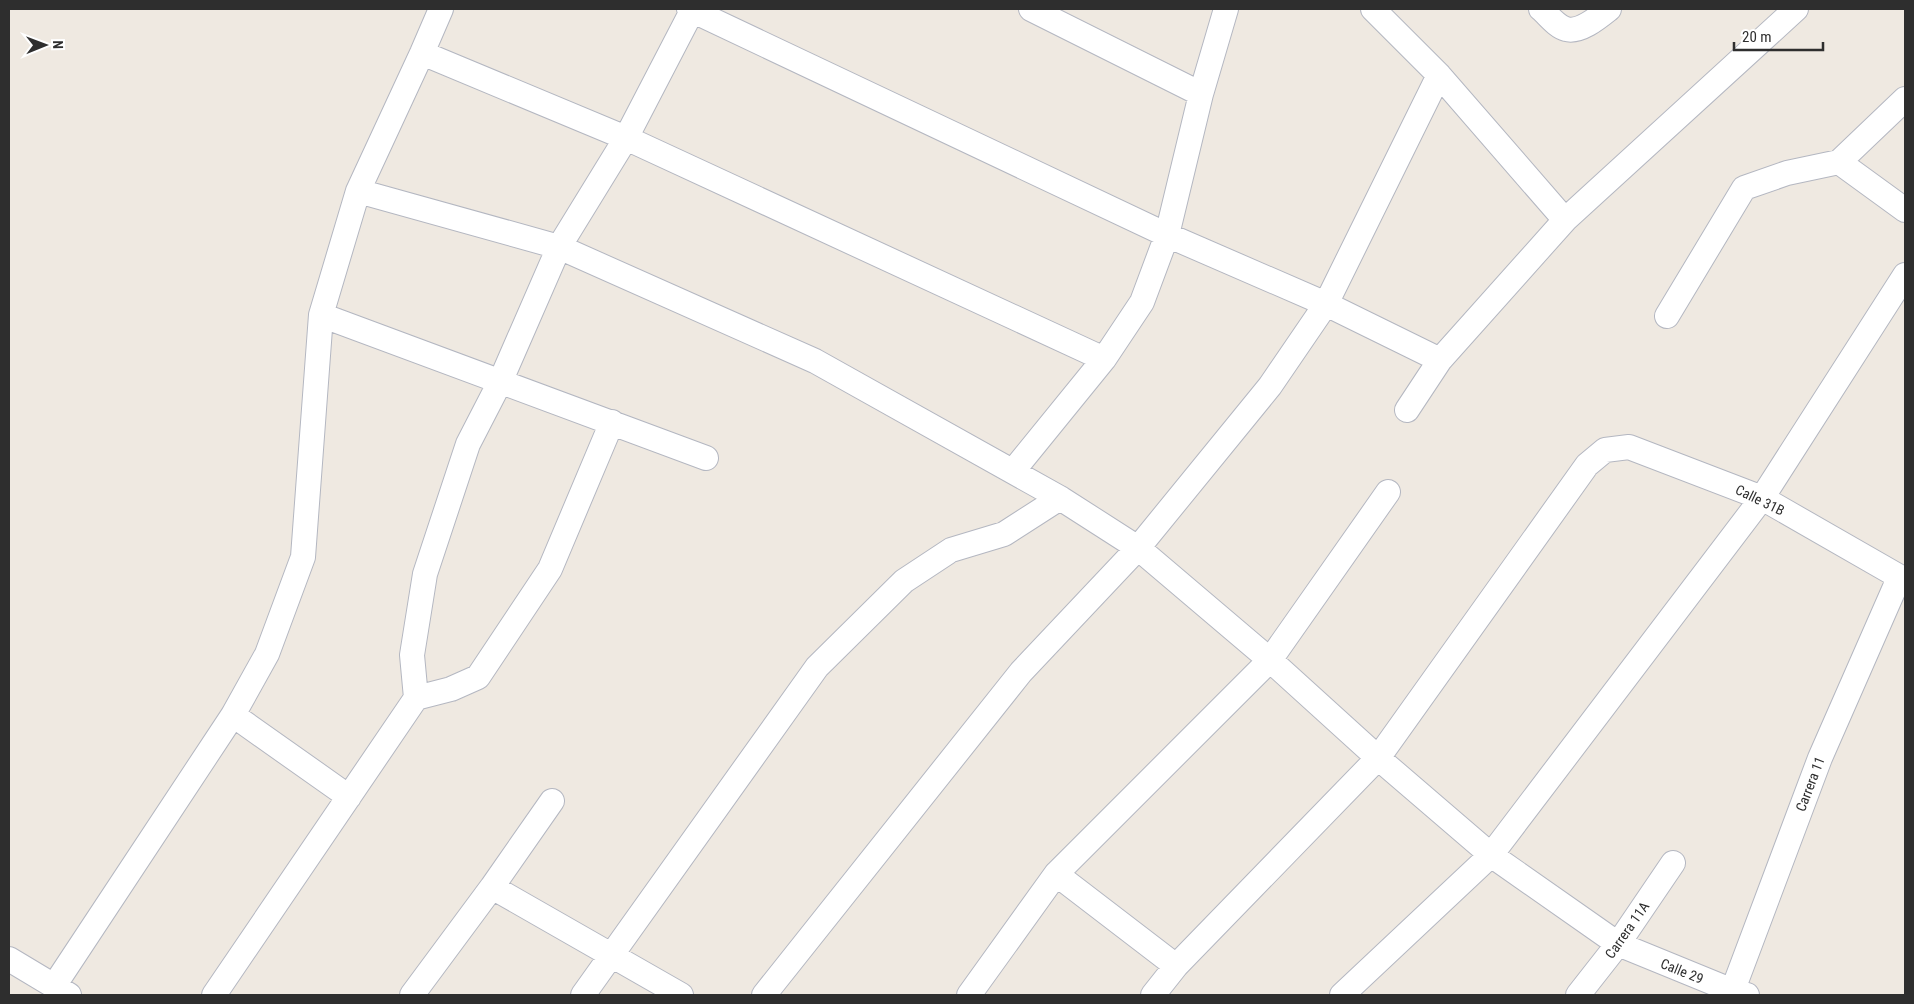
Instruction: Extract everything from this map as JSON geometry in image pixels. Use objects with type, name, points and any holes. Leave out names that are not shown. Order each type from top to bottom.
[{"type":"street","points":[[9,959],[62,991],[233,715],[267,654],[303,557],[321,315],[358,191],[440,9]]},
{"type":"street","points":[[214,995],[416,698],[412,655],[425,574],[468,444],[501,380],[559,247],[626,138],[691,9],[1167,236],[1326,304],[1440,360]]},
{"type":"street","points":[[1031,9],[1201,94]]},
{"type":"street","points":[[1013,471],[1104,359],[1142,302],[1167,236],[1201,94],[1226,9]]},
{"type":"street","points":[[1373,9],[1440,75],[1565,220]]},
{"type":"street","points":[[1541,9],[1566,29],[1580,28],[1608,9]]},
{"type":"street","points":[[1407,410],[1440,360],[1565,220],[1796,9]]},
{"type":"street","points":[[422,52],[626,138],[1104,359]]},
{"type":"street","points":[[764,995],[1022,672],[1138,548],[1270,386],[1326,304],[1440,75]]},
{"type":"street","points":[[1667,316],[1715,233],[1744,188],[1787,172],[1839,162],[1905,99]]},
{"type":"street","points":[[1839,162],[1905,210]]},
{"type":"street","name":"Calle 29","points":[[358,191],[559,247],[814,361],[1060,498],[1138,548],[1270,660],[1378,758],[1491,856],[1618,944],[1737,994]]},
{"type":"street","points":[[1342,995],[1491,856],[1762,498],[1905,275]]},
{"type":"street","points":[[321,315],[501,380],[706,458]]},
{"type":"street","points":[[416,698],[451,689],[478,677],[550,569],[612,422]]},
{"type":"street","name":"Calle 31B","points":[[1378,758],[1587,465],[1605,450],[1630,447],[1762,498],[1902,579]]},
{"type":"street","points":[[969,995],[1056,874],[1270,660],[1388,492]]},
{"type":"street","points":[[583,995],[817,667],[904,581],[950,550],[1004,534],[1060,498]]},
{"type":"street","name":"Carrera 11","points":[[1737,994],[1820,758],[1902,579]]},
{"type":"street","points":[[233,715],[349,797]]},
{"type":"street","points":[[1153,995],[1176,966],[1378,758]]},
{"type":"street","points":[[412,995],[492,887],[552,801]]},
{"type":"street","name":"Carrera 11A","points":[[1578,995],[1618,944],[1673,863]]},
{"type":"street","points":[[1056,874],[1176,966]]},
{"type":"street","points":[[492,887],[681,995]]}]
